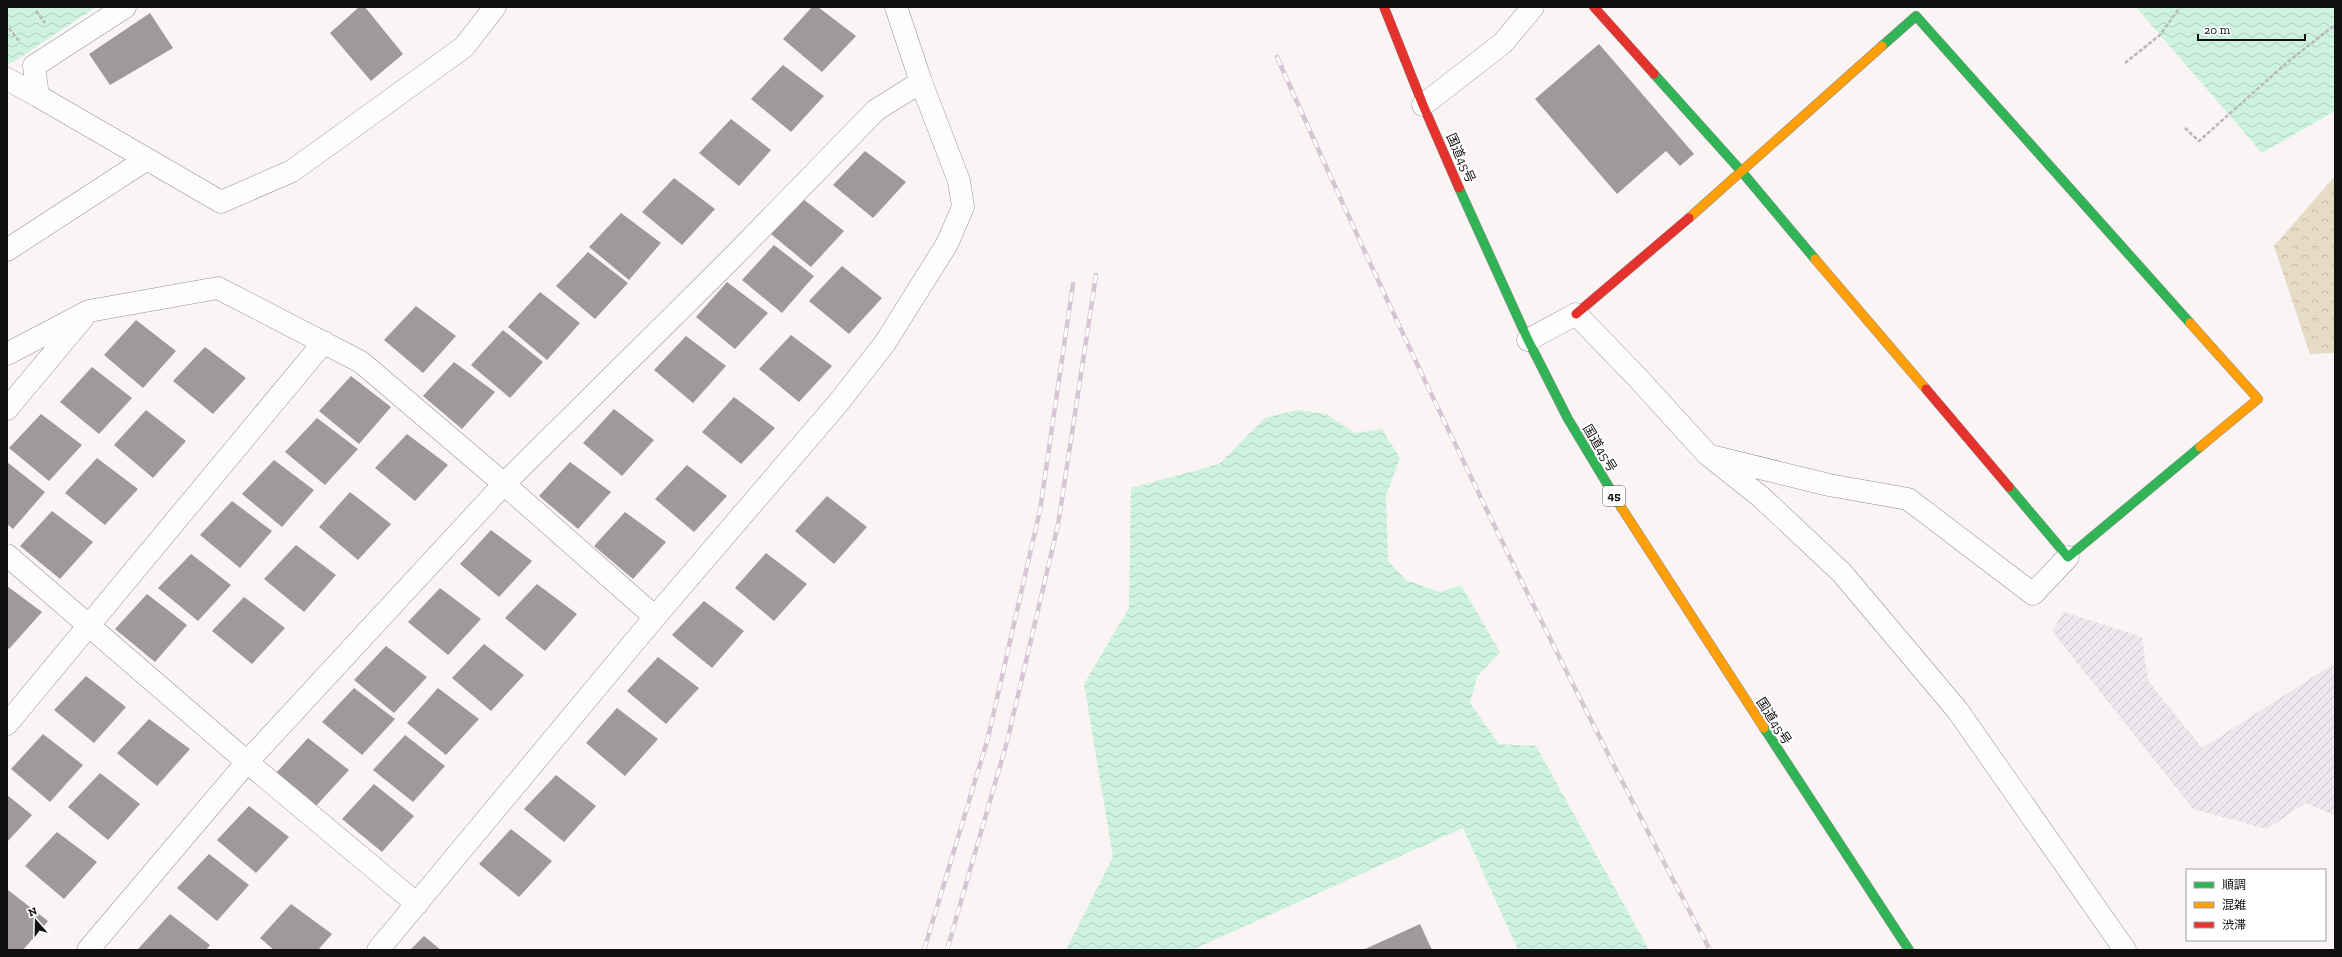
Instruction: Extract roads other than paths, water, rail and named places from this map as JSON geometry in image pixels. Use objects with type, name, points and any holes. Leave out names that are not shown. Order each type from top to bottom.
[{"type":"main road","name":"国道45号","points":[[1384,7],[1423,105],[1528,340],[1568,419],[1641,541],[1909,950]]},
{"type":"main road","points":[[1576,314],[1742,172],[1913,11],[2258,399],[2068,557],[1742,172],[1594,7]]},
{"type":"street","points":[[38,96],[34,66],[125,7]]},
{"type":"street","points":[[7,79],[221,202],[292,171],[464,48],[495,7]]},
{"type":"street","points":[[378,950],[655,617],[839,402],[884,343],[947,244],[963,207],[960,187],[921,82],[896,7]]},
{"type":"street","points":[[1423,105],[1504,43],[1533,7]]},
{"type":"street","points":[[88,950],[248,762],[504,484],[731,259],[876,110],[921,82]]},
{"type":"street","points":[[7,250],[147,159]]},
{"type":"street","points":[[7,354],[89,311],[218,288],[361,362],[504,484],[655,617]]},
{"type":"street","points":[[7,409],[89,311]]},
{"type":"street","points":[[1528,340],[1576,314],[1636,376],[1708,455],[1761,497],[1842,573],[1958,711],[2126,950]]},
{"type":"street","points":[[7,724],[324,342]]},
{"type":"street","points":[[1708,455],[1829,485],[1908,499],[2033,594],[2068,557]]},
{"type":"street","points":[[7,554],[90,624],[248,762],[416,904]]},
{"type":"water","points":[[7,7],[96,7],[10,64],[7,62]]},
{"type":"water","points":[[2136,7],[2335,7],[2335,111],[2262,153]]},
{"type":"water","points":[[1297,410],[1326,414],[1355,433],[1382,429],[1400,458],[1386,496],[1388,561],[1406,580],[1440,592],[1461,585],[1500,652],[1477,677],[1470,703],[1499,744],[1536,746],[1649,950],[1518,950],[1463,828],[1192,950],[1066,950],[1113,857],[1084,684],[1129,608],[1131,488],[1219,464],[1265,418]]},
{"type":"railway","points":[[1277,57],[1379,283],[1486,508],[1596,730],[1710,950]]},
{"type":"railway","points":[[947,950],[1007,742],[1058,525],[1096,275]]},
{"type":"railway","points":[[924,950],[988,738],[1040,510],[1073,284]]}]
